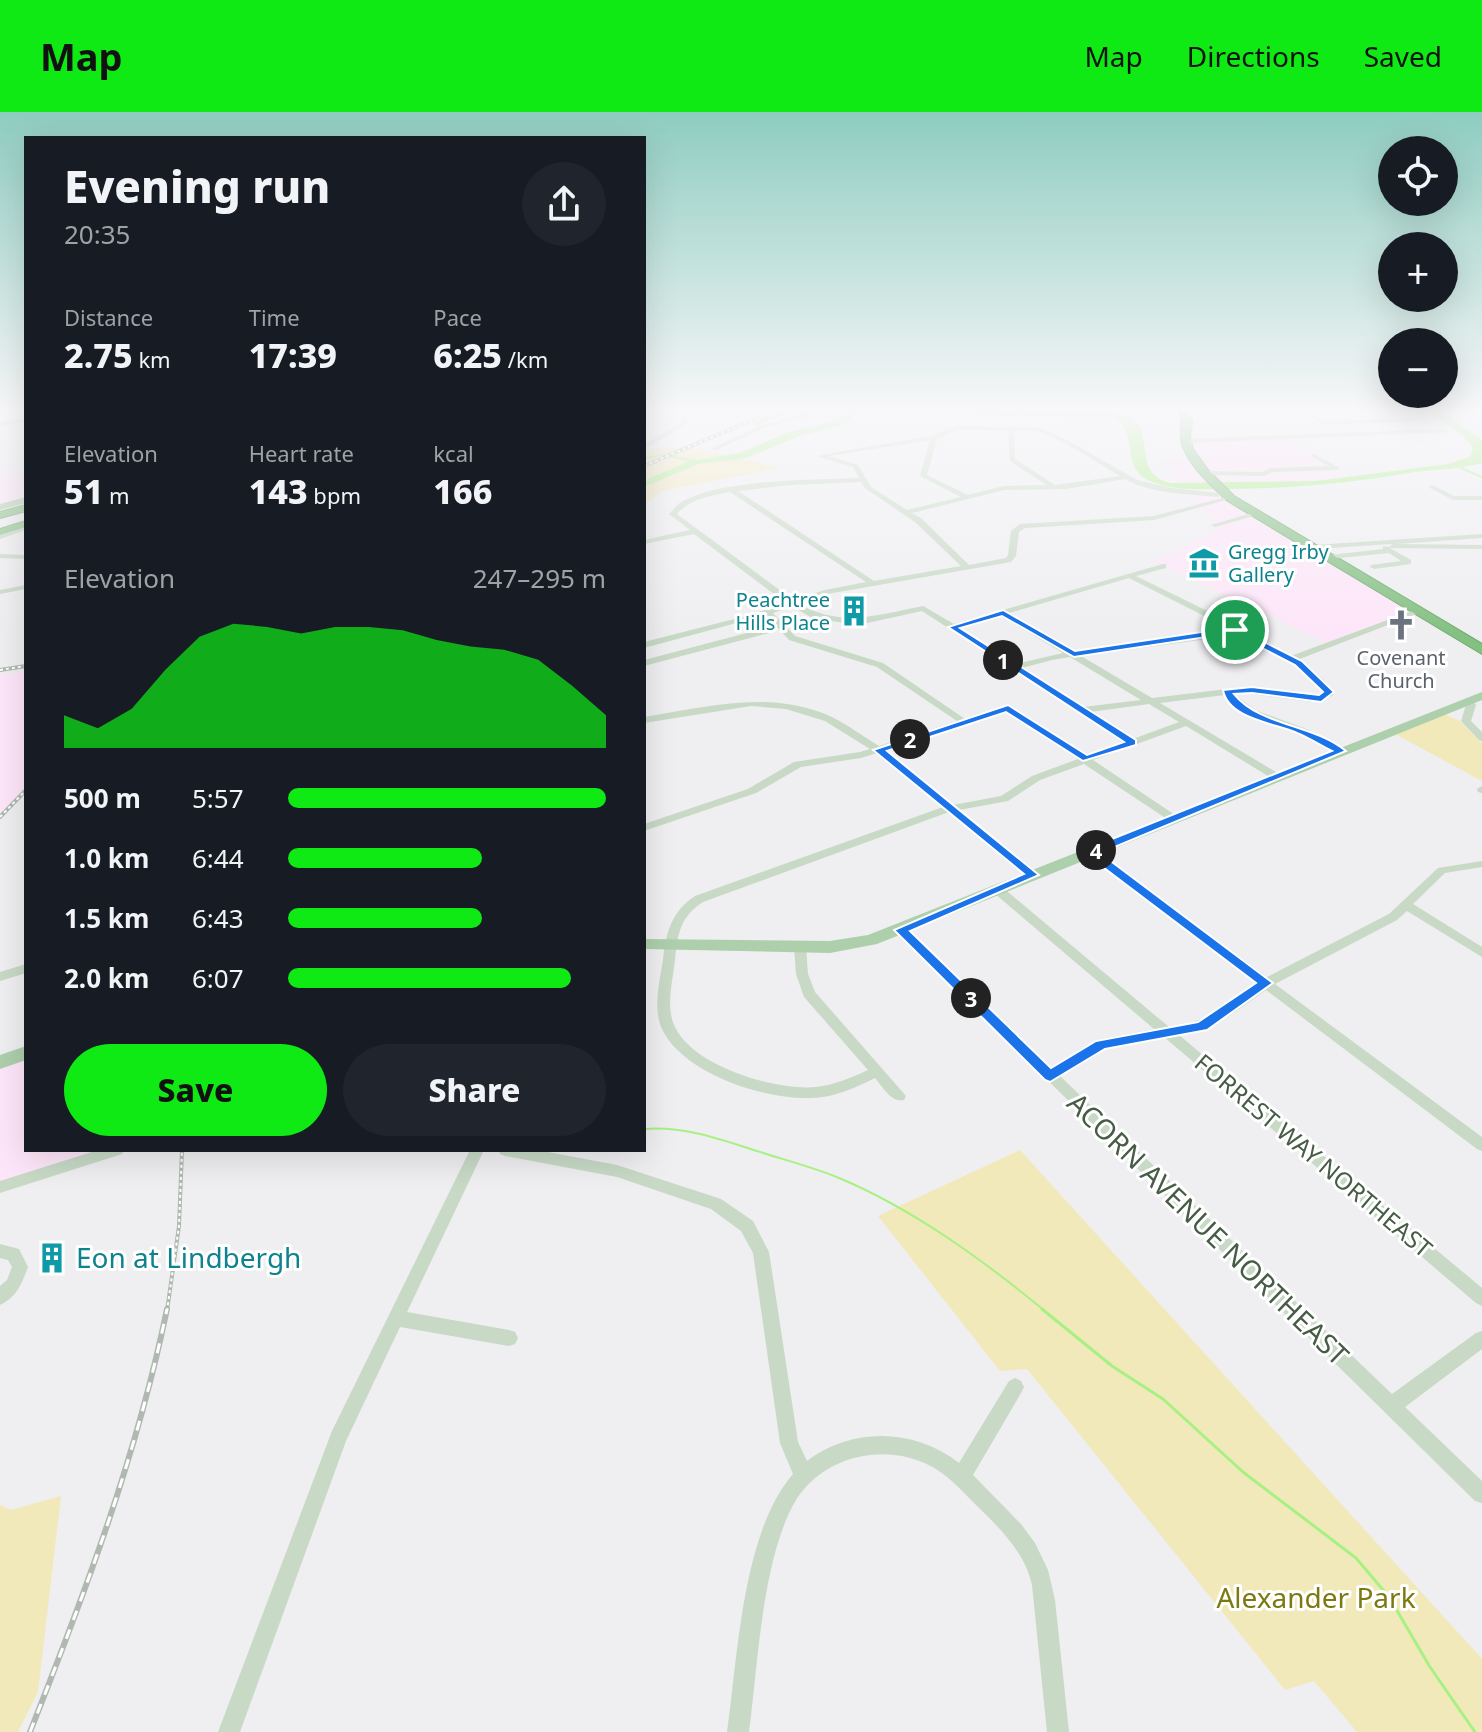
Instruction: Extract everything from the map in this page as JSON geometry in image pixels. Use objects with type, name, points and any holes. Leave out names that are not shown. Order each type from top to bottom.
[{"type":"highway","points":[[1214,483],[1224,496],[1482,650]]},
{"type":"highway","points":[[0,517],[24,514]]},
{"type":"highway","points":[[0,530],[24,515]]},
{"type":"main road","points":[[0,507],[24,513]]},
{"type":"main road","points":[[646,944],[850,946],[901,930],[1475,698]]},
{"type":"main road","points":[[0,1062],[24,1054]]},
{"type":"street","points":[[829,483],[732,490],[689,500],[676,507],[674,517],[791,603],[815,616],[845,622],[923,608],[1132,743]]},
{"type":"street","points":[[865,483],[868,488],[907,512],[967,567]]},
{"type":"street","points":[[937,483],[967,497]]},
{"type":"street","points":[[1046,483],[1053,487]]},
{"type":"street","points":[[907,512],[1004,488],[1099,483]]},
{"type":"street","points":[[1141,483],[1224,496]]},
{"type":"street","points":[[1432,487],[1453,498],[1482,498]]},
{"type":"street","points":[[732,490],[872,583]]},
{"type":"street","points":[[646,646],[768,612],[825,592],[1010,558],[1015,531],[1023,526],[1154,518],[1224,496]]},
{"type":"street","points":[[1215,525],[1255,514]]},
{"type":"street","points":[[646,542],[693,532]]},
{"type":"street","points":[[1292,535],[1319,542],[1388,548],[1482,547]]},
{"type":"street","points":[[1314,547],[1482,536]]},
{"type":"street","points":[[1330,557],[1388,548],[1408,562],[1374,567]]},
{"type":"street","points":[[0,556],[24,557]]},
{"type":"street","points":[[953,627],[1163,566]]},
{"type":"street","points":[[1081,710],[1252,690],[1313,699],[1327,697],[1329,692],[1324,684],[1292,659],[1130,576]]},
{"type":"street","points":[[0,592],[24,587]]},
{"type":"street","points":[[1292,659],[1420,611]]},
{"type":"street","points":[[768,612],[792,638],[880,665],[964,722]]},
{"type":"street","points":[[1003,613],[1277,777]]},
{"type":"street","points":[[1014,667],[1074,654],[1235,630]]},
{"type":"street","points":[[646,662],[766,631]]},
{"type":"street","points":[[646,649],[655,660]]},
{"type":"street","points":[[1227,692],[1238,705],[1253,715],[1300,730],[1340,751]]},
{"type":"street","points":[[1475,698],[1466,721],[1482,738]]},
{"type":"street","points":[[646,720],[729,705],[774,704],[828,719],[879,750],[1033,875]]},
{"type":"street","points":[[646,827],[752,791],[798,764],[854,757],[1008,708],[1174,819]]},
{"type":"street","points":[[876,1072],[833,1090],[791,1093],[760,1086],[691,1055],[674,1039],[665,1018],[671,945],[677,917],[699,899],[951,808],[1004,799],[1036,778],[1186,723]]},
{"type":"street","points":[[1091,852],[1482,1145]]},
{"type":"street","points":[[1050,1076],[1101,1044],[1192,1029],[1211,1022],[1266,983],[1377,927],[1406,905],[1442,870],[1482,864]]},
{"type":"street","name":"FORREST WAY NORTHEAST","points":[[998,890],[1482,1298]]},
{"type":"street","points":[[1406,905],[1482,953]]},
{"type":"street","name":"ACORN AVENUE NORTHEAST","points":[[901,930],[1482,1494]]},
{"type":"street","points":[[800,947],[802,974],[809,994],[899,1096]]},
{"type":"street","points":[[0,977],[24,969]]},
{"type":"street","points":[[0,1187],[111,1152]]},
{"type":"street","points":[[229,1732],[338,1437],[476,1152]]},
{"type":"street","points":[[517,1152],[577,1162],[644,1180],[716,1204],[747,1226],[761,1252],[789,1443],[804,1476]]},
{"type":"street","points":[[0,1251],[13,1254],[20,1267],[13,1285],[0,1297]]},
{"type":"street","points":[[396,1318],[509,1338]]},
{"type":"street","points":[[1391,1406],[1482,1339]]},
{"type":"street","points":[[961,1477],[1015,1387]]},
{"type":"street","points":[[738,1732],[764,1559],[782,1508],[804,1476],[822,1462],[844,1451],[882,1444],[924,1452],[961,1477],[1008,1524],[1038,1571],[1044,1592],[1058,1732]]},
{"type":"shaded area","points":[[0,483],[24,483],[24,502],[0,508]]},
{"type":"shaded area","points":[[1154,483],[1337,483],[1256,488],[1178,488]]},
{"type":"shaded area","points":[[1179,483],[1282,483],[1219,484],[1226,493],[1427,616],[1330,644],[1153,561],[1222,528]]},
{"type":"shaded area","points":[[24,672],[24,795],[0,820],[0,676]]},
{"type":"shaded area","points":[[24,1056],[24,1152],[124,1152],[0,1192],[0,1063]]},
{"type":"green space","points":[[646,483],[705,483],[662,491],[646,503]]},
{"type":"green space","points":[[1444,714],[1460,721],[1482,743],[1482,781],[1395,734]]},
{"type":"green space","name":"Alexander Park","points":[[1020,1150],[1482,1659],[1482,1732],[1357,1732],[1314,1681],[1285,1690],[1027,1369],[1000,1371],[878,1216]]},
{"type":"green space","points":[[61,1496],[38,1692],[18,1732],[0,1732],[0,1505],[11,1510]]},
{"type":"waterway","points":[[646,1129],[673,1129],[702,1134],[839,1178],[920,1220],[997,1273],[1045,1311]]},
{"type":"waterway","points":[[1042,1309],[1112,1366],[1163,1399],[1243,1472],[1356,1558],[1389,1597],[1430,1667],[1475,1732]]},
{"type":"railway","points":[[0,670],[24,666]]},
{"type":"railway","points":[[0,817],[24,792]]},
{"type":"railway","points":[[167,1311],[179,1226],[182,1152]]},
{"type":"railway","points":[[30,1732],[108,1523],[141,1417],[167,1309]]},
{"type":"place","name":"Gregg Irby Gallery","points":[[1204,563]]},
{"type":"place","name":"Peachtree Hills Place","points":[[854,611]]},
{"type":"place","name":"Covenant Church","points":[[1401,625]]},
{"type":"place","name":"Eon at Lindbergh","points":[[52,1258]]},
{"type":"route","points":[[1003,613],[1074,654],[1235,630],[1299,663],[1324,684],[1329,694],[1313,699],[1252,690],[1227,692],[1234,701],[1259,718],[1300,730],[1340,751],[1091,852],[1266,983],[1220,1017],[1202,1026],[1101,1044],[1050,1076],[901,930],[1033,875],[879,750],[1008,708],[1086,759],[1132,743],[953,627],[1003,613]]}]
